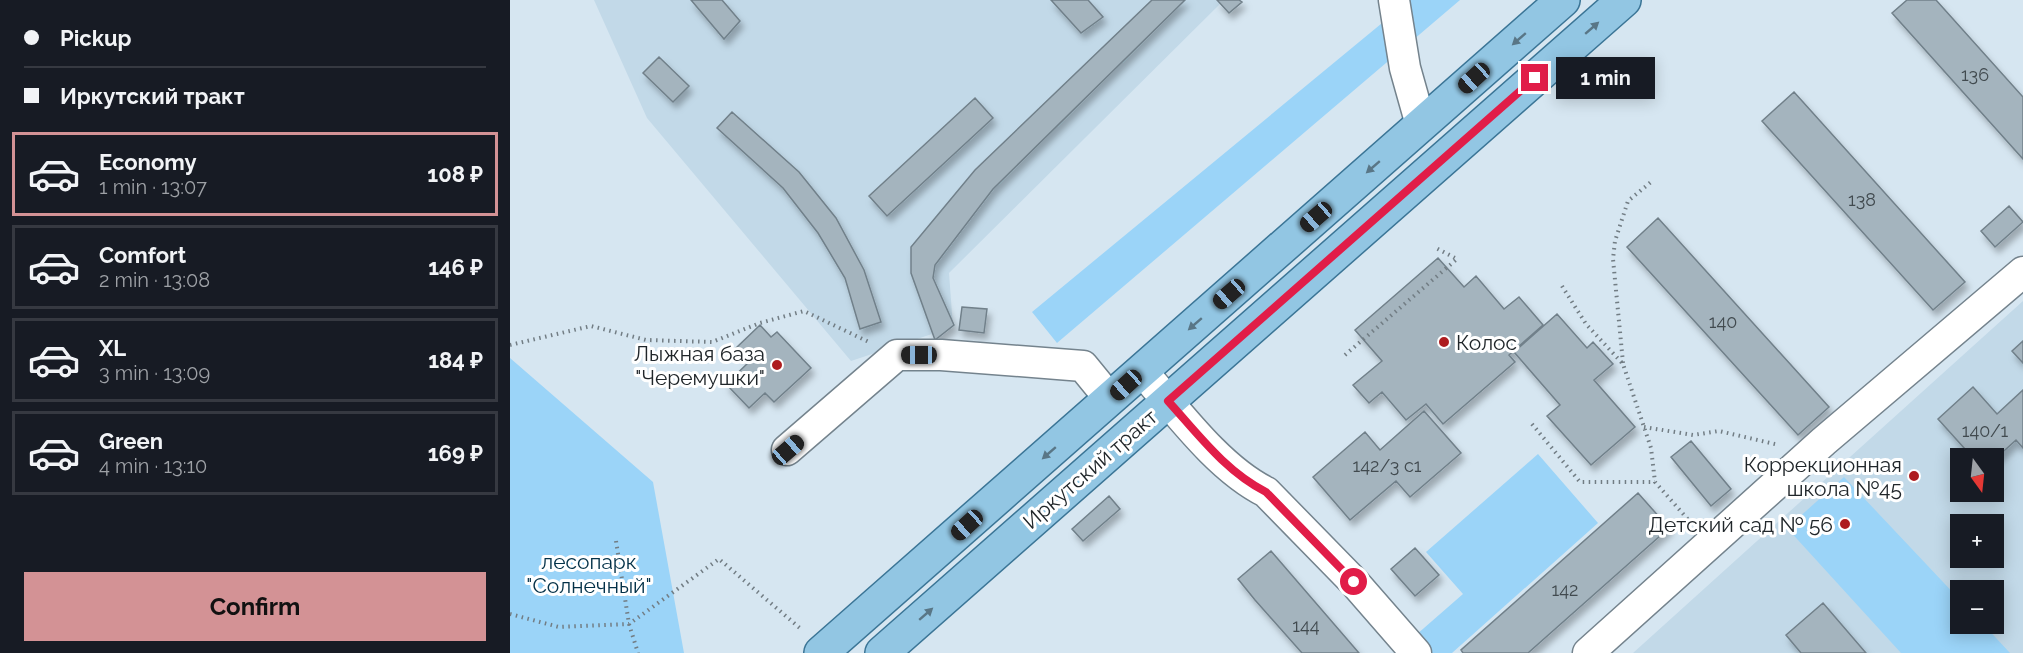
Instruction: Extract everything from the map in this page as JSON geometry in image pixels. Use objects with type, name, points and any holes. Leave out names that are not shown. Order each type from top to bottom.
[{"type":"main road","name":"Иркутский тракт","points":[[811,641],[1110,399],[1563,0]]},
{"type":"main road","name":"Иркутский тракт","points":[[882,653],[1624,0]]},
{"type":"street","points":[[1394,0],[1405,68],[1421,125]]},
{"type":"street","points":[[1588,653],[1710,546],[1824,441],[2023,272]]},
{"type":"street","points":[[788,450],[897,355],[941,355],[1083,366],[1110,399]]},
{"type":"street","points":[[1142,371],[1225,464],[1248,483],[1266,492],[1354,582],[1416,653]]},
{"type":"path","points":[[1651,182],[1628,201],[1615,241],[1613,259],[1623,364],[1651,448],[1655,482],[1710,546]]},
{"type":"path","points":[[1345,356],[1457,259],[1434,247]]},
{"type":"path","points":[[1562,286],[1586,324],[1623,364]]},
{"type":"path","points":[[510,345],[591,326],[646,340],[712,342],[760,323],[804,311],[897,355]]},
{"type":"path","points":[[1532,424],[1580,482],[1655,482]]},
{"type":"path","points":[[1644,427],[1693,435],[1719,431],[1778,445],[1824,441]]},
{"type":"path","points":[[616,541],[629,624],[638,653]]},
{"type":"path","points":[[510,614],[559,627],[629,624],[719,559],[811,641]]},
{"type":"shaded area","points":[[594,0],[1224,0],[949,273],[953,327],[851,361],[647,118]]},
{"type":"shaded area","name":"Детский сад № 56","points":[[2023,301],[2023,653],[1633,653]]},
{"type":"green space","points":[[1410,0],[1460,0],[1057,343],[1032,312]]},
{"type":"green space","name":"лесопарк \"Солнечный\"","points":[[510,358],[653,482],[684,653],[510,653]]},
{"type":"green space","points":[[1538,454],[1598,523],[1452,653],[1431,653],[1416,635],[1463,594],[1426,552]]},
{"type":"green space","points":[[1844,477],[1950,589],[1950,634],[1992,634],[2010,653],[1901,653],[1787,528]]},
{"type":"building","points":[[691,0],[722,0],[740,21],[724,39]]},
{"type":"building","points":[[1051,0],[1088,0],[1103,17],[1081,33]]},
{"type":"building","points":[[1152,0],[1185,0],[993,189],[935,265],[933,278],[954,325],[935,340],[911,273],[911,247],[975,170]]},
{"type":"building","points":[[1217,0],[1239,0],[1242,2],[1229,13]]},
{"type":"building","points":[[1907,0],[1936,0],[2023,97],[2023,159],[1892,13]]},
{"type":"building","points":[[659,57],[689,86],[673,102],[643,73]]},
{"type":"building","points":[[1794,92],[1965,282],[1933,310],[1762,121]]},
{"type":"building","points":[[975,98],[993,118],[887,216],[869,196]]},
{"type":"building","points":[[732,112],[799,172],[836,218],[864,270],[881,322],[860,329],[845,278],[818,233],[783,188],[717,128]]},
{"type":"building","points":[[2009,206],[2023,222],[1995,247],[1981,231]]},
{"type":"building","points":[[1658,218],[1829,407],[1798,435],[1627,247]]},
{"type":"building","name":"Колос","points":[[1438,258],[1464,287],[1476,276],[1504,309],[1519,297],[1543,325],[1509,355],[1515,362],[1443,424],[1426,404],[1406,420],[1382,392],[1369,403],[1353,385],[1382,361],[1355,330]]},
{"type":"building","points":[[962,307],[987,309],[984,333],[959,330]]},
{"type":"building","points":[[1557,314],[1587,348],[1593,342],[1613,364],[1594,380],[1635,427],[1591,465],[1547,416],[1560,405],[1514,352]]},
{"type":"building","name":"Лыжная база \"Черемушки\"","points":[[760,325],[771,337],[777,332],[811,368],[774,402],[765,393],[749,408],[726,384],[749,362],[736,348]]},
{"type":"building","points":[[2023,341],[2023,363],[2012,351]]},
{"type":"building","points":[[1973,387],[1997,414],[2023,390],[2023,448],[2016,440],[2004,451],[2004,448],[1964,448],[1938,419]]},
{"type":"building","points":[[1424,411],[1461,453],[1410,497],[1396,481],[1350,520],[1313,477],[1365,432],[1380,450]]},
{"type":"building","points":[[1691,441],[1731,489],[1711,506],[1671,457]]},
{"type":"building","points":[[1638,493],[1669,528],[1528,653],[1463,653],[1461,650]]},
{"type":"building","points":[[1109,496],[1120,509],[1083,541],[1072,529]]},
{"type":"building","points":[[1415,548],[1439,575],[1415,596],[1391,569]]},
{"type":"building","points":[[1271,551],[1359,653],[1302,653],[1255,600],[1238,579]]},
{"type":"building","points":[[1823,603],[1866,653],[1801,653],[1786,635]]},
{"type":"place","name":"Колос","points":[[1444,342]]},
{"type":"place","name":"Лыжная база \"Черемушки\"","points":[[777,365]]},
{"type":"place","name":"Коррекционная школа №45","points":[[1914,476]]},
{"type":"place","name":"Детский сад № 56","points":[[1845,524]]},
{"type":"route","points":[[1354,582],[1266,492],[1248,483],[1225,464],[1168,401],[1535,78]]}]
